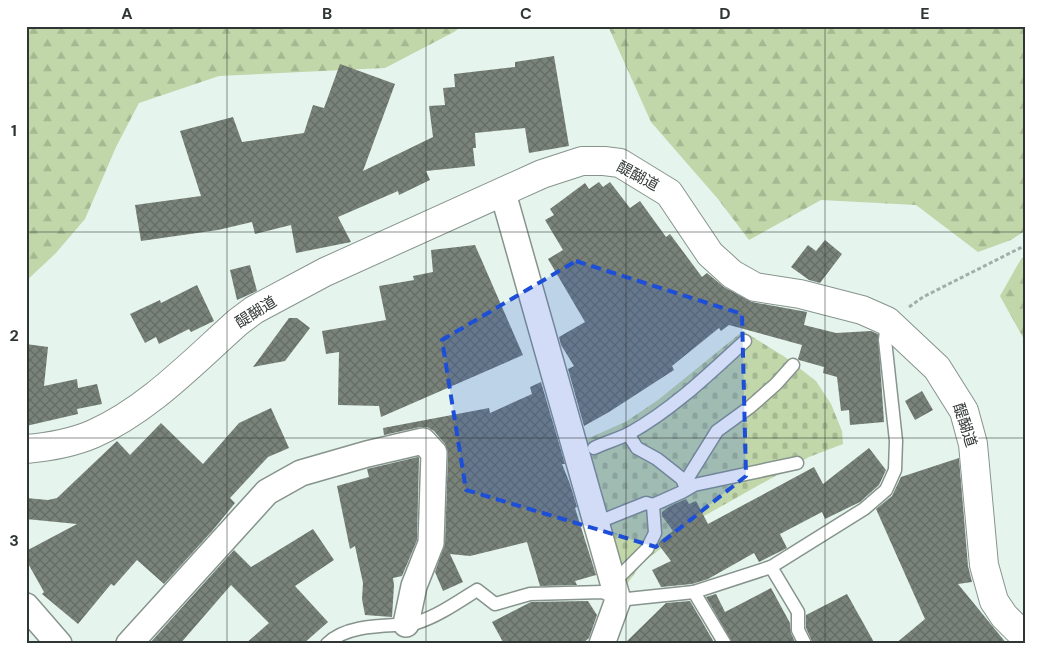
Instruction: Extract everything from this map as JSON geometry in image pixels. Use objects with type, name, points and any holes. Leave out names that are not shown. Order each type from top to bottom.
[{"type":"main road","name":"醍醐道","points":[[26,449],[56,446],[93,434],[140,408],[254,310],[325,272],[542,174],[582,161],[620,163],[669,192],[710,254],[732,274],[756,287],[809,296],[862,310],[887,321],[937,368],[964,411],[973,444],[984,564],[989,587],[994,601],[1004,616],[1026,638]]},
{"type":"street","points":[[503,193],[615,592],[602,644]]},
{"type":"street","points":[[130,644],[267,492],[302,473],[367,454],[422,441],[434,453],[431,543],[414,586],[406,624]]},
{"type":"street","points":[[26,606],[59,644]]},
{"type":"lane","points":[[327,644],[331,640],[351,631],[376,626],[415,623],[452,607],[477,590],[495,604],[530,594],[694,592],[772,568],[864,509],[886,490],[895,470],[896,441],[885,340],[887,321]]},
{"type":"lane","points":[[594,448],[628,434],[653,419],[745,341]]},
{"type":"lane","points":[[686,486],[717,431],[776,384],[793,365]]},
{"type":"lane","points":[[628,434],[637,448],[657,459],[681,478],[686,486]]},
{"type":"lane","points":[[596,523],[646,503],[653,505],[686,486],[796,463]]},
{"type":"lane","points":[[615,592],[647,549],[655,533],[653,505]]},
{"type":"lane","points":[[772,568],[798,612],[798,630],[805,644]]},
{"type":"lane","points":[[694,592],[725,644]]},
{"type":"path","points":[[887,321],[923,297],[1026,245]]},
{"type":"highlighted area","points":[[576,261],[742,314],[746,476],[656,547],[466,490],[442,340]]},
{"type":"green space","points":[[26,26],[462,26],[385,68],[219,76],[139,103],[116,147],[85,219],[55,254],[26,281]]},
{"type":"green space","points":[[608,26],[1026,26],[1026,230],[1011,240],[978,252],[916,205],[821,200],[749,240],[718,199],[651,122]]},
{"type":"green space","points":[[1026,256],[1026,343],[1000,296],[1021,259]]},
{"type":"green space","points":[[743,331],[785,357],[816,381],[831,404],[842,431],[843,444],[809,457],[704,516],[643,562],[624,588],[602,495],[585,440],[627,421],[658,400]]},
{"type":"building","points":[[554,56],[569,146],[529,153],[525,128],[475,133],[476,148],[473,148],[475,166],[426,171],[430,180],[399,195],[398,191],[338,217],[351,242],[296,253],[291,225],[255,234],[252,222],[218,230],[141,241],[135,205],[201,196],[180,131],[233,117],[242,142],[304,133],[313,105],[324,108],[340,64],[395,84],[363,171],[433,137],[429,106],[445,105],[443,88],[455,87],[454,74],[515,67],[515,62]]},
{"type":"building","points":[[599,182],[603,187],[610,182],[630,208],[640,201],[666,237],[670,234],[702,277],[707,273],[724,287],[752,302],[807,312],[804,325],[836,333],[871,331],[878,334],[884,422],[850,425],[849,410],[841,411],[837,377],[823,373],[824,367],[799,360],[802,345],[729,325],[721,331],[719,328],[672,366],[674,370],[584,426],[568,369],[574,366],[561,345],[559,337],[585,322],[548,259],[563,250],[545,220],[554,215],[550,209],[585,183],[589,189]]},
{"type":"building","points":[[825,240],[842,254],[820,283],[809,280],[791,267],[808,245],[816,251]]},
{"type":"building","points":[[475,245],[523,355],[381,417],[379,406],[338,405],[339,352],[326,354],[322,331],[386,320],[379,286],[414,280],[413,276],[433,272],[431,250]]},
{"type":"building","points":[[250,265],[257,291],[237,300],[230,270]]},
{"type":"building","points":[[197,285],[214,321],[191,332],[189,329],[159,344],[156,337],[145,343],[130,314],[160,300],[161,303]]},
{"type":"building","points":[[289,318],[297,318],[310,328],[285,361],[253,367]]},
{"type":"building","points":[[26,344],[48,347],[44,386],[77,379],[78,388],[97,384],[102,404],[77,409],[78,414],[26,426]]},
{"type":"building","points":[[541,382],[565,464],[562,464],[570,484],[577,507],[575,508],[596,575],[575,581],[577,585],[540,586],[527,542],[470,556],[450,554],[463,582],[443,591],[435,572],[445,543],[448,453],[445,444],[434,431],[427,427],[384,435],[383,428],[489,408],[490,413],[532,394],[530,387]]},
{"type":"building","points":[[922,391],[933,410],[915,420],[905,401]]},
{"type":"building","points":[[271,408],[289,448],[268,457],[230,498],[235,503],[164,584],[137,560],[114,586],[111,584],[78,624],[42,594],[44,592],[26,560],[26,551],[77,524],[26,519],[26,498],[48,500],[57,498],[117,441],[130,455],[161,423],[203,464],[239,423]]},
{"type":"building","points":[[869,448],[886,470],[879,485],[860,502],[825,519],[822,512],[780,534],[787,548],[759,562],[754,553],[708,579],[692,584],[661,587],[652,570],[671,561],[658,544],[673,531],[662,516],[662,512],[670,506],[686,499],[689,504],[696,501],[708,524],[814,467],[823,484]]},
{"type":"building","points":[[418,457],[417,540],[402,576],[393,578],[392,617],[365,615],[362,599],[363,583],[355,546],[350,549],[337,486],[369,477],[367,469]]},
{"type":"building","points":[[959,458],[968,566],[972,582],[958,584],[1007,644],[895,644],[925,619],[876,509],[892,496],[901,477]]},
{"type":"building","points":[[313,529],[334,560],[295,586],[328,622],[303,644],[245,644],[269,623],[231,585],[180,644],[149,644],[234,550],[251,567]]},
{"type":"building","points":[[771,588],[790,623],[791,633],[796,644],[733,644],[706,597],[716,594],[725,612]]},
{"type":"building","points":[[847,594],[875,644],[813,644],[806,628],[806,615]]},
{"type":"building","points":[[588,601],[597,615],[589,638],[582,644],[504,644],[492,622],[531,602]]},
{"type":"building","points":[[690,601],[715,644],[624,644],[666,603]]}]
